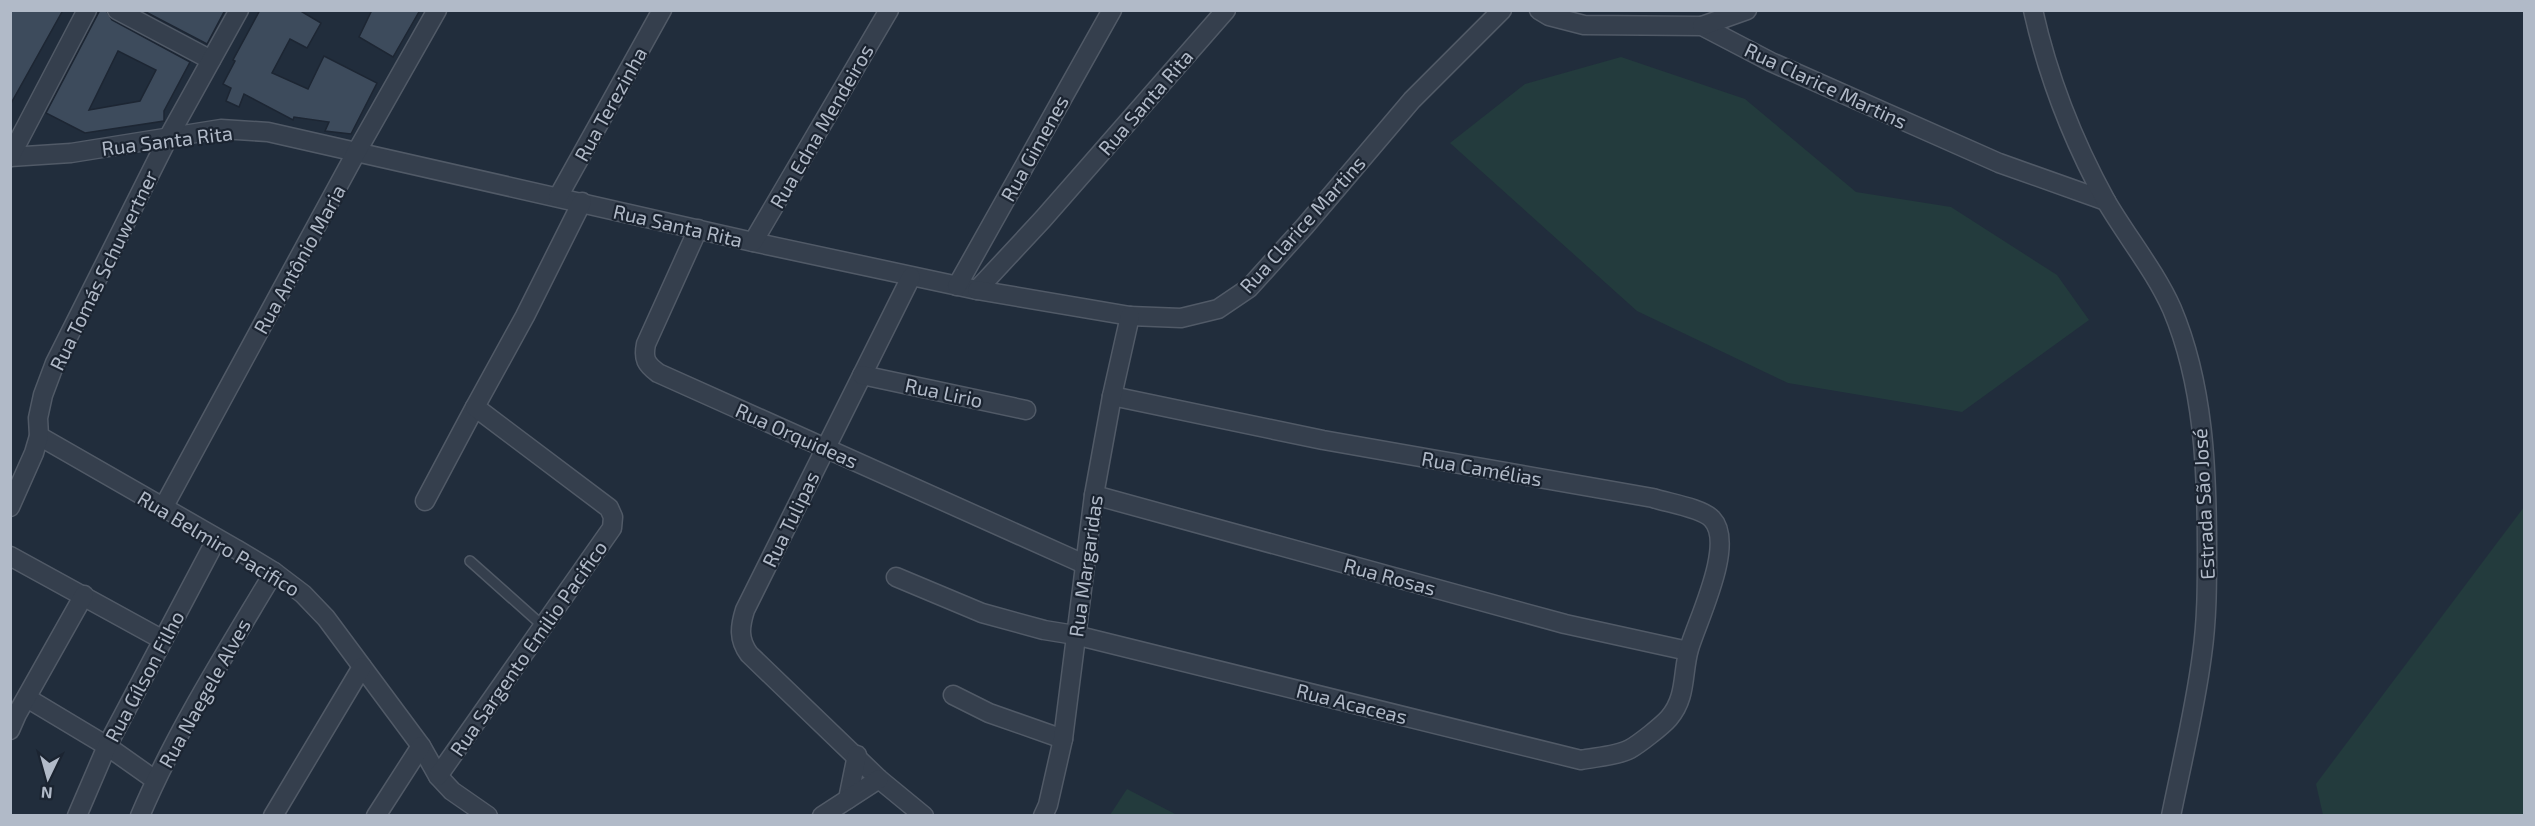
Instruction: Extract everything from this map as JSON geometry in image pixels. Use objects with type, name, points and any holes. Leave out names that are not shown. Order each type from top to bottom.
[{"type":"street","points":[[10,157],[87,10]]},
{"type":"street","points":[[117,10],[211,60]]},
{"type":"street","name":"Rua Tomás Schuwertner","points":[[10,507],[39,436],[38,418],[43,395],[55,363],[169,136],[239,10]]},
{"type":"street","name":"Rua Antônio Maria","points":[[163,508],[357,151],[437,10]]},
{"type":"street","name":"Rua Terezinha","points":[[558,197],[662,10]]},
{"type":"street","name":"Rua Edna Mendeiros","points":[[753,242],[889,10]]},
{"type":"street","name":"Rua Gimenes","points":[[957,286],[1112,10]]},
{"type":"street","name":"Rua Santa Rita","points":[[10,157],[71,153],[221,129],[268,132],[753,242],[977,290],[1043,219],[1226,10]]},
{"type":"street","name":"Rua Clarice Martins","points":[[977,290],[1130,316],[1181,318],[1218,309],[1249,288],[1412,100],[1502,10]]},
{"type":"street","name":"Rua Clarice Martins","points":[[1539,10],[1549,16],[1584,25],[1702,26],[1772,62],[1999,163],[2106,201]]},
{"type":"street","points":[[1702,26],[1747,10]]},
{"type":"street","name":"Estrada São José","points":[[2032,10],[2042,49],[2075,139],[2106,201],[2171,307],[2192,370],[2205,455],[2207,601],[2203,652],[2171,816]]},
{"type":"street","points":[[425,501],[525,316],[582,202]]},
{"type":"street","name":"Rua Orquideas","points":[[698,229],[646,344],[644,357],[648,366],[658,373],[1083,564]]},
{"type":"street","name":"Rua Tulipas","points":[[857,755],[748,654],[742,645],[740,634],[745,610],[911,277]]},
{"type":"street","name":"Rua Margaridas","points":[[1043,816],[1048,805],[1064,738],[1083,564],[1112,396],[1130,316]]},
{"type":"street","name":"Rua Lirio","points":[[862,375],[1026,410]]},
{"type":"street","name":"Rua Camélias","points":[[1112,396],[1323,440],[1653,498],[1703,513],[1714,520],[1719,536],[1719,560],[1688,651]]},
{"type":"street","name":"Rua Sargento Emilio Pacifico","points":[[438,776],[612,528],[613,517],[609,508],[475,407]]},
{"type":"street","name":"Rua Belmiro Pacifico","points":[[39,436],[274,572],[303,594],[326,618],[421,746],[438,776],[452,791],[488,816]]},
{"type":"street","name":"Rua Rosas","points":[[1094,495],[1565,624],[1688,651]]},
{"type":"street","name":"Rua Gílson Filho","points":[[77,816],[107,746],[216,540]]},
{"type":"street","points":[[10,556],[163,640]]},
{"type":"street","name":"Rua Naegele Alves","points":[[140,816],[155,780],[274,572]]},
{"type":"street","points":[[896,577],[982,613],[1044,630],[1075,635]]},
{"type":"street","points":[[10,730],[84,595]]},
{"type":"street","name":"Rua Acaceas","points":[[1075,635],[1581,760],[1629,750],[1661,726],[1678,705],[1685,679],[1688,651]]},
{"type":"street","points":[[273,816],[362,668]]},
{"type":"street","points":[[953,695],[989,713],[1064,738]]},
{"type":"street","points":[[27,698],[107,746],[155,780]]},
{"type":"street","points":[[376,816],[421,746]]},
{"type":"street","points":[[857,755],[879,778],[924,816]]},
{"type":"street","points":[[848,799],[857,755]]},
{"type":"street","points":[[822,816],[879,778]]},
{"type":"lane","points":[[470,561],[543,626]]},
{"type":"green space","points":[[1621,57],[1745,99],[1856,192],[1951,207],[2057,275],[2089,320],[1962,412],[1788,383],[1637,311],[1450,143],[1525,84]]},
{"type":"green space","points":[[2524,507],[2524,815],[2323,815],[2316,784]]},
{"type":"green space","points":[[1127,789],[1177,815],[1110,815]]},
{"type":"building","points":[[10,10],[63,10],[10,105]]},
{"type":"building","points":[[100,10],[106,10],[112,20],[190,62],[164,111],[164,121],[85,133],[46,113]],"holes":[[[118,51],[156,70],[140,101],[89,110]]]},
{"type":"building","points":[[142,10],[225,10],[207,44]]},
{"type":"building","points":[[260,10],[299,10],[321,23],[307,48],[290,39],[272,73],[308,89],[324,56],[377,83],[351,134],[325,131],[329,122],[294,117],[293,120],[244,94],[239,107],[226,101],[231,88],[223,84]]},
{"type":"building","points":[[372,10],[420,10],[393,57],[359,37]]}]
